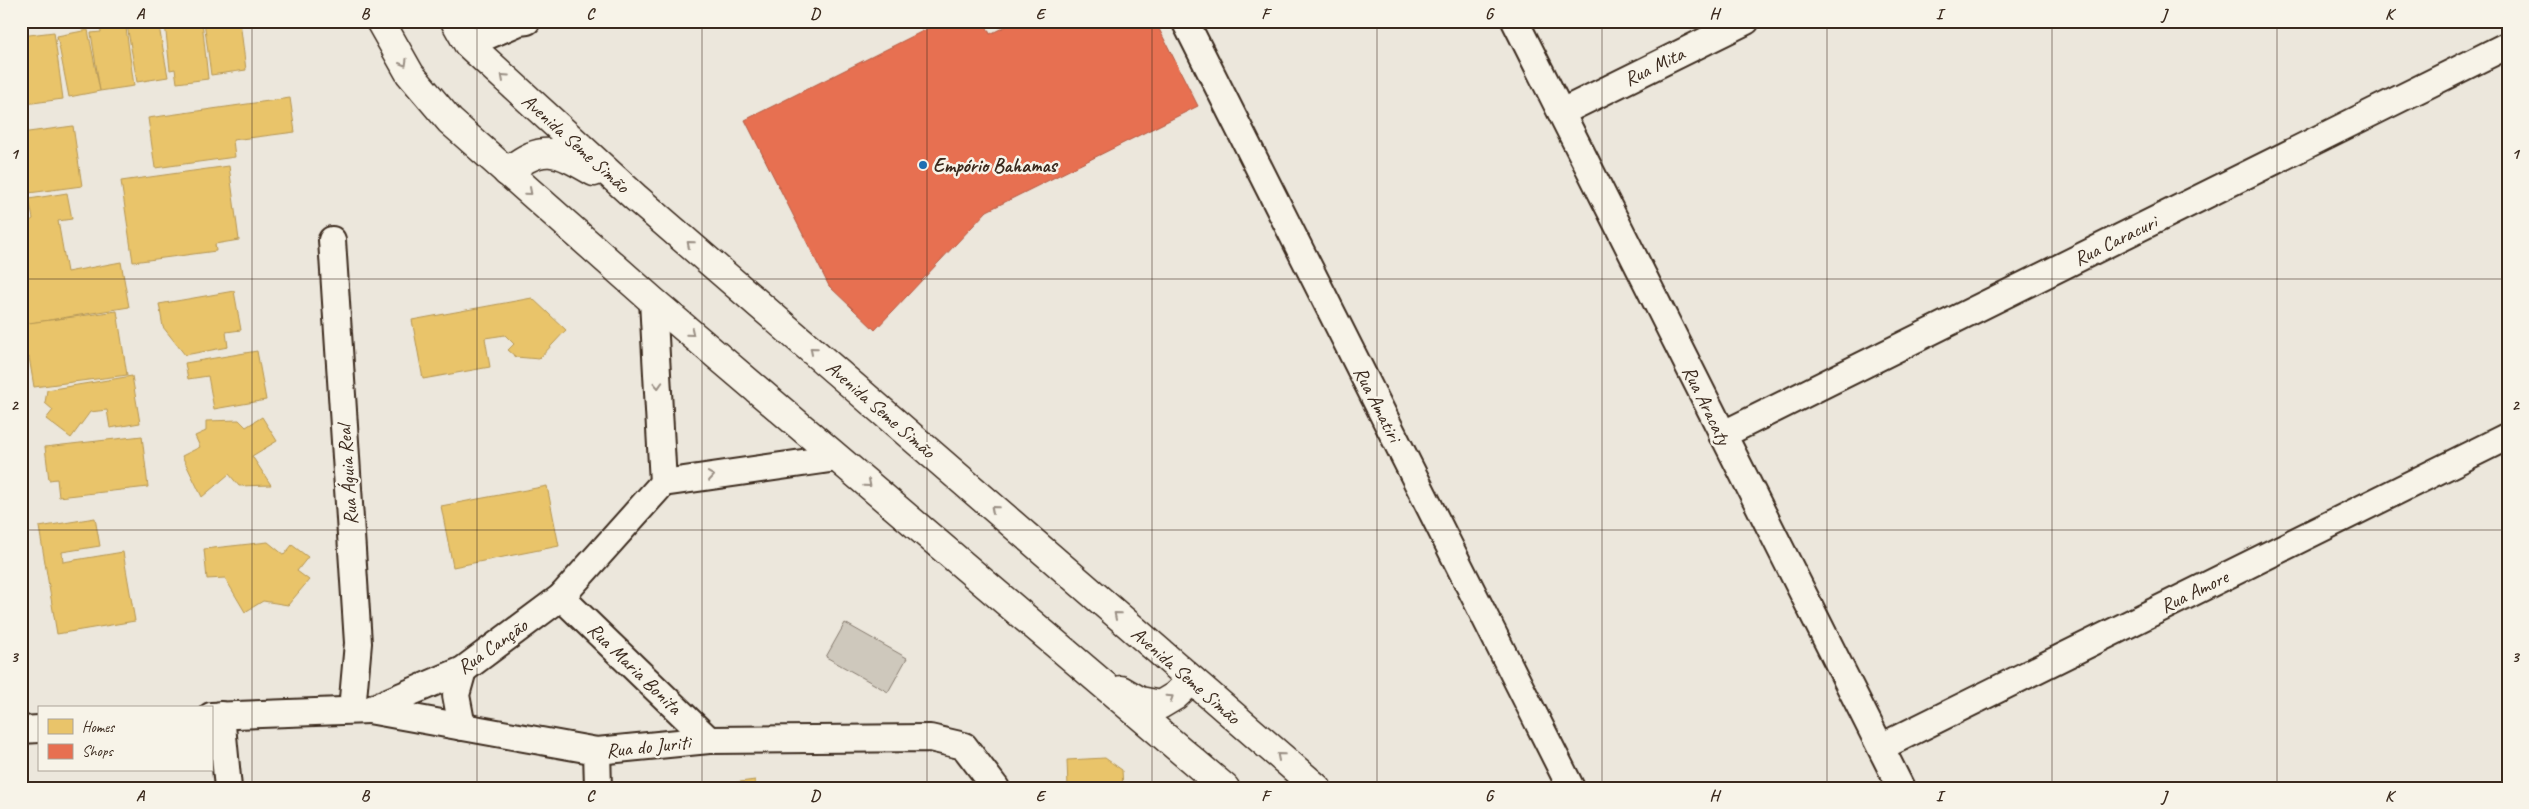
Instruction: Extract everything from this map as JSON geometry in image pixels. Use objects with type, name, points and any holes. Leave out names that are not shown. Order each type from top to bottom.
[{"type":"main road","points":[[380,21],[410,74],[450,121],[654,301],[1225,788]]},
{"type":"main road","name":"Avenida Seme Simão","points":[[455,21],[468,44],[636,197],[1317,788]]},
{"type":"main road","points":[[507,172],[521,161],[539,152],[568,157],[636,197]]},
{"type":"main road","points":[[1080,666],[1140,700],[1160,705],[1175,696],[1192,680]]},
{"type":"street","name":"Rua Amatiri","points":[[1185,21],[1570,788]]},
{"type":"street","name":"Rua Aracaty","points":[[1515,21],[1722,435],[1902,788]]},
{"type":"street","name":"Rua Mita","points":[[1562,112],[1746,21]]},
{"type":"street","points":[[468,44],[522,22]]},
{"type":"street","name":"Rua Caracuri","points":[[1722,435],[2508,45]]},
{"type":"street","name":"Rua Águia Real","points":[[332,240],[361,710]]},
{"type":"street","points":[[654,301],[663,483],[837,458]]},
{"type":"street","name":"Rua Amore","points":[[1881,747],[2508,436]]},
{"type":"street","name":"Rua Canção","points":[[216,715],[361,710],[463,670],[561,597],[663,483]]},
{"type":"street","name":"Rua Maria Bonita","points":[[561,597],[709,740]]},
{"type":"street","points":[[462,726],[456,694],[463,670]]},
{"type":"street","name":"Rua do Juriti","points":[[361,710],[462,726],[597,751],[709,740],[930,738],[964,746],[996,788]]},
{"type":"street","points":[[216,715],[228,788]]},
{"type":"street","points":[[21,730],[38,729]]},
{"type":"street","points":[[597,751],[598,788]]},
{"type":"shaded area","points":[[845,623],[907,658],[888,692],[826,657]]},
{"type":"building: Homes","points":[[125,21],[134,86],[100,91],[91,33],[101,32],[100,24]]},
{"type":"building: Homes","points":[[158,21],[168,77],[137,82],[127,25]]},
{"type":"building: Homes","points":[[202,21],[208,79],[177,83],[175,69],[170,70],[165,23]]},
{"type":"building: Homes","points":[[204,21],[240,21],[246,70],[211,75]]},
{"type":"building: Homes","points":[[88,30],[100,91],[69,97],[57,36]]},
{"type":"building: Homes","points":[[54,32],[63,99],[25,104],[21,79],[21,36]]},
{"type":"building: Homes","points":[[290,98],[295,132],[233,140],[235,157],[155,168],[148,118]]},
{"type":"building: Homes","points":[[73,126],[82,186],[21,194],[21,133]]},
{"type":"building: Homes","points":[[229,166],[239,240],[215,244],[216,251],[133,262],[121,181]]},
{"type":"building: Homes","points":[[67,193],[72,219],[58,221],[67,272],[121,262],[129,307],[25,324],[21,301],[21,233],[29,232],[27,223],[33,219],[29,199]]},
{"type":"building: Homes","points":[[234,291],[241,330],[226,332],[228,347],[185,355],[163,327],[159,304]]},
{"type":"building: Homes","points":[[532,298],[566,330],[539,359],[516,357],[508,350],[514,344],[505,335],[485,338],[490,367],[423,379],[412,320]]},
{"type":"building: Homes","points":[[117,311],[127,375],[34,387],[29,357],[21,358],[21,324]]},
{"type":"building: Homes","points":[[257,351],[266,400],[214,409],[208,376],[188,379],[185,363]]},
{"type":"building: Homes","points":[[132,376],[140,423],[110,428],[107,410],[90,412],[71,438],[46,419],[53,410],[45,403],[47,390]]},
{"type":"building: Homes","points":[[262,417],[277,441],[252,456],[271,485],[239,486],[229,474],[202,497],[182,456],[200,447],[195,436],[206,431],[206,421],[239,420],[246,427]]},
{"type":"building: Homes","points":[[142,436],[148,487],[59,497],[57,479],[49,480],[45,447]]},
{"type":"building: Homes","points":[[547,486],[559,546],[453,567],[441,506]]},
{"type":"building: Homes","points":[[95,518],[100,546],[62,552],[63,562],[123,552],[135,621],[57,634],[39,527]]},
{"type":"building: Homes","points":[[268,542],[284,555],[292,545],[308,557],[297,571],[309,580],[288,605],[263,601],[245,612],[225,578],[207,579],[204,549]]},
{"type":"building: Homes","points":[[1105,758],[1122,770],[1123,788],[1068,788],[1067,760]]},
{"type":"building: Homes","points":[[755,780],[755,788],[693,788]]},
{"type":"building: Shops","name":"Empório Bahamas","points":[[943,21],[984,21],[990,34],[1017,21],[1155,21],[1198,106],[987,211],[875,330],[829,286],[745,120]]},
{"type":"place","name":"Empório Bahamas","points":[[923,165]]}]
